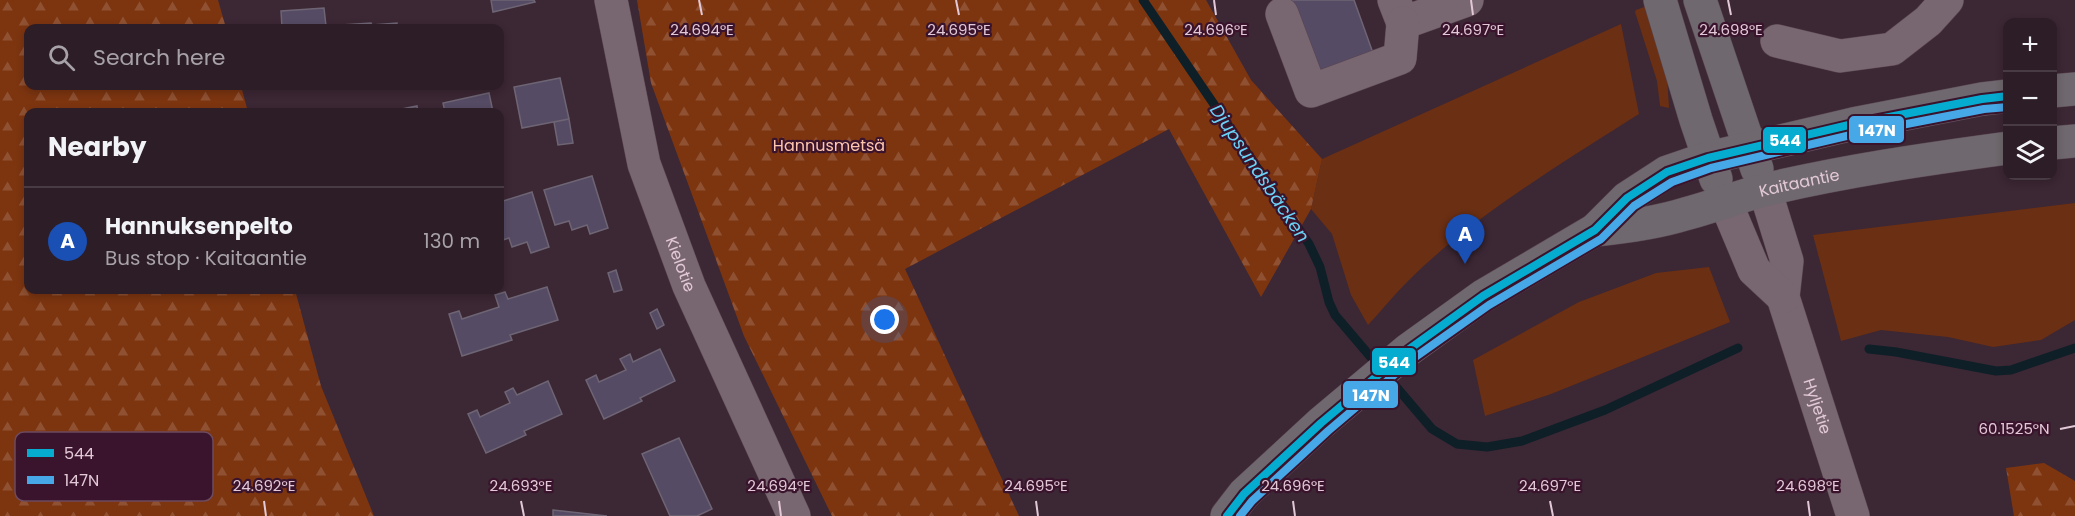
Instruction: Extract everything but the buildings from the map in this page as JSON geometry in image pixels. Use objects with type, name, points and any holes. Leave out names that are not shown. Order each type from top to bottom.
[{"type":"main road","points":[[1660,0],[1708,158],[1725,201]]},
{"type":"main road","points":[[1700,0],[1765,190]]},
{"type":"main road","points":[[2057,91],[2075,89]]},
{"type":"main road","name":"Kaitaantie","points":[[1227,516],[1244,494],[1320,423],[1408,350],[1483,296],[1595,230],[1627,198],[1667,172],[1708,158],[1853,124],[2003,96]]},
{"type":"main road","points":[[2057,142],[2075,141]]},
{"type":"main road","name":"Kaitaantie","points":[[1595,230],[1643,225],[1765,190],[1940,157],[2003,149]]},
{"type":"street","name":"Kielotie","points":[[611,0],[644,164],[689,286],[794,516]]},
{"type":"street","points":[[1282,14],[1311,91],[1400,58],[1399,11],[1467,0]]},
{"type":"street","points":[[1777,41],[1840,56],[1892,49],[1928,21],[1947,0]]},
{"type":"street","name":"Hyljetie","points":[[1765,190],[1786,261],[1784,297],[1853,516]]},
{"type":"street","points":[[1725,201],[1754,270],[1784,297]]},
{"type":"shaded area","points":[[1647,6],[1667,75],[1669,108],[1660,106],[1657,81],[1635,12]]},
{"type":"shaded area","points":[[1621,24],[1639,114],[1519,192],[1460,235],[1408,281],[1368,325],[1351,295],[1332,234],[1311,209],[1322,159]]},
{"type":"shaded area","points":[[2075,203],[2075,320],[2041,340],[1993,347],[1948,337],[1881,330],[1841,341],[1813,235]]},
{"type":"shaded area","points":[[1709,267],[1730,322],[1551,394],[1485,416],[1473,360],[1579,302],[1656,273]]},
{"type":"green space","points":[[0,0],[218,0],[225,24],[24,24],[24,90],[242,90],[247,108],[24,108],[24,294],[296,294],[321,386],[374,516],[0,516]]},
{"type":"green space","name":"Hannusmetsä","points":[[637,0],[1206,0],[1251,80],[1322,159],[1311,209],[1261,297],[1169,129],[905,269],[1019,516],[832,516],[744,336],[651,83]]},
{"type":"green space","points":[[2044,463],[2075,481],[2075,516],[2014,516],[2006,468]]},
{"type":"waterway","name":"Djupsundsbäcken","points":[[1143,0],[1309,244],[1320,267],[1329,302],[1335,315],[1432,429],[1457,444],[1487,447],[1522,441],[1605,410],[1738,348]]},
{"type":"waterway","name":"Djupsundsbäcken","points":[[1869,349],[1996,371],[2011,370],[2075,348]]},
{"type":"transit line","name":"544","points":[[1227,516],[1244,494],[1321,423],[1408,350],[1483,296],[1595,230],[1627,198],[1667,172],[1708,158],[1853,124],[2003,97]]},
{"type":"transit line","name":"147N","points":[[1240,516],[1252,501],[1328,431],[1414,358],[1489,305],[1601,239],[1634,206],[1672,182],[1711,168],[1855,134],[1984,109],[2003,107]]},
{"type":"place","name":"Hannuksenpelto","points":[[1465,264]]}]
